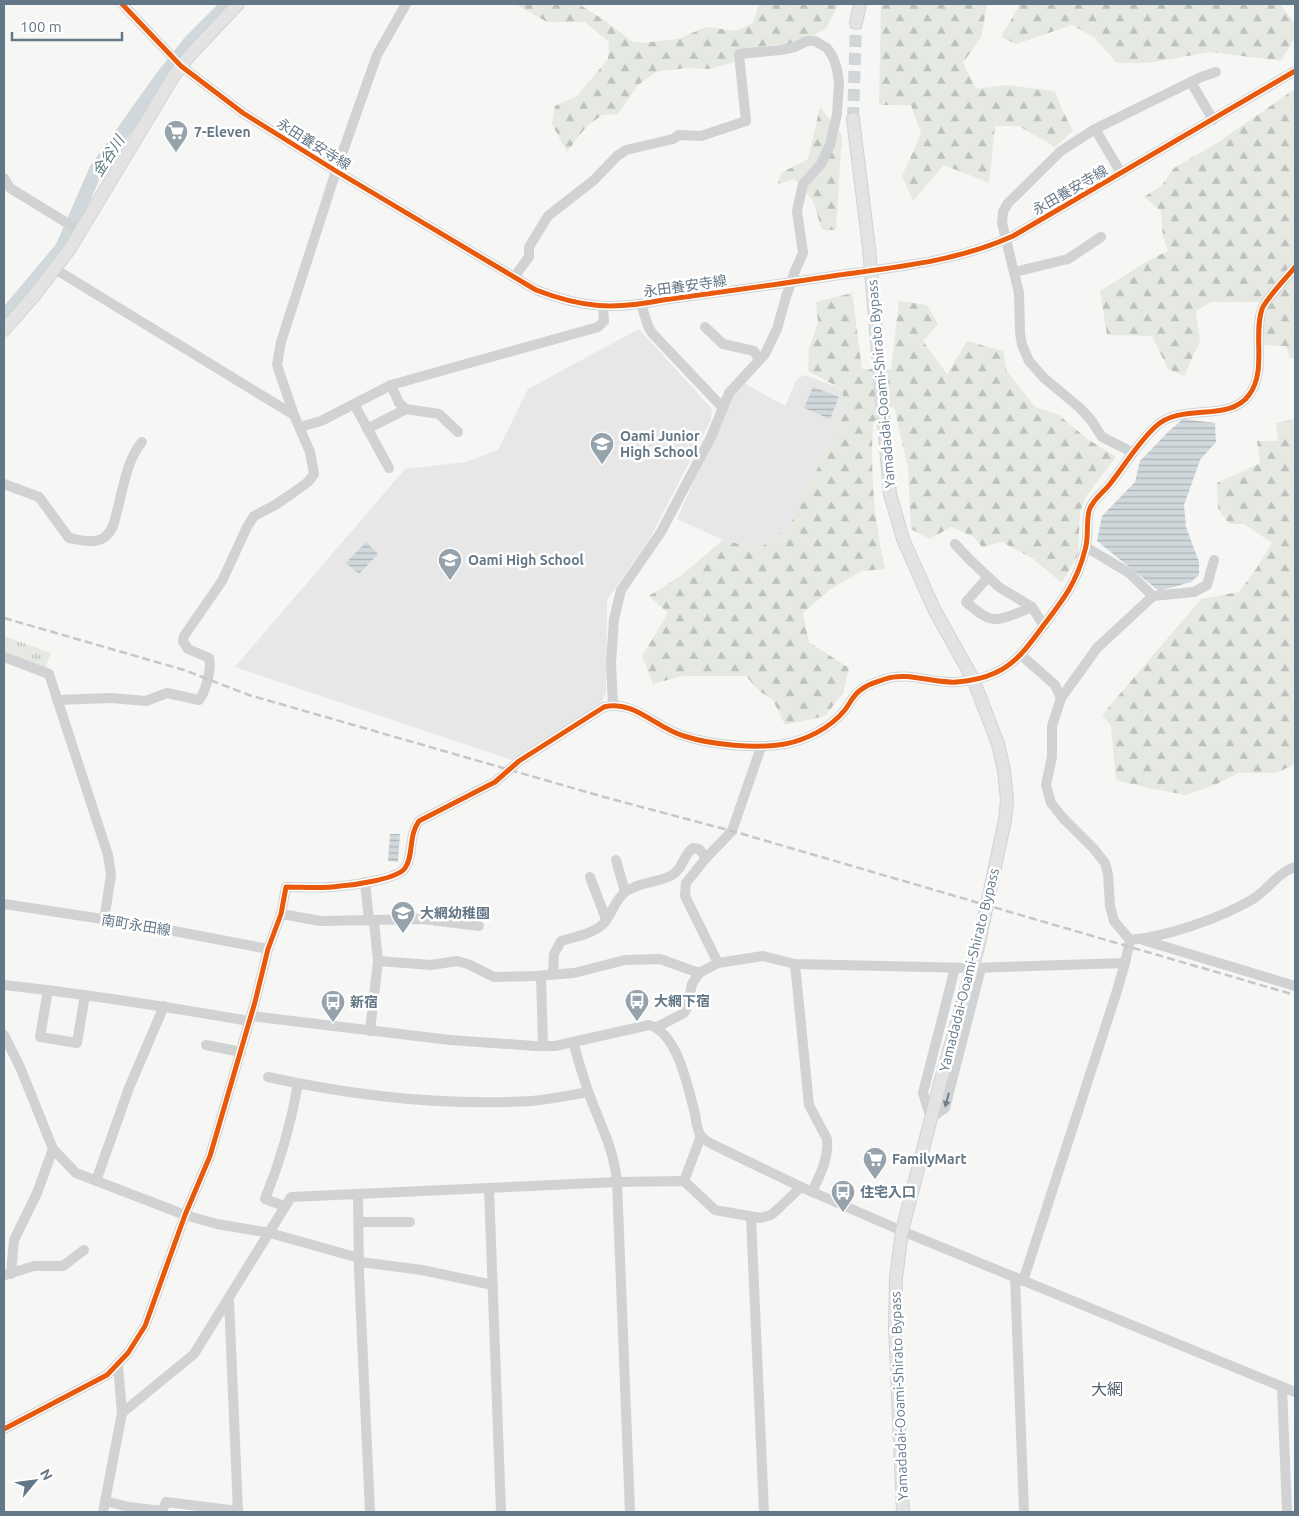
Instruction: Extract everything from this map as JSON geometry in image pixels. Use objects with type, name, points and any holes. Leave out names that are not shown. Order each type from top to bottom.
[{"type":"main road","points":[[4,330],[34,297],[69,250],[151,111],[181,66],[238,4]]},
{"type":"main road","points":[[856,23],[860,4]]},
{"type":"main road","name":"Yamadadai-Ooami-Shirato Bypass","points":[[852,119],[871,271],[890,494],[903,539],[934,609],[973,679],[998,744],[1002,759],[1007,801],[1005,820],[978,947],[939,1086],[902,1231],[896,1278],[895,1327],[903,1512]]},
{"type":"street","name":"永田養安寺線","points":[[122,4],[181,66],[243,113],[336,171],[536,290],[559,299],[603,306],[641,304],[947,259],[1006,239],[1295,71]]},
{"type":"street","points":[[57,700],[111,698],[146,701],[167,693],[199,700],[204,694],[211,664],[210,658],[188,648],[184,641],[184,636],[222,581],[254,516],[276,505],[308,482],[314,474],[310,452],[294,415],[277,365],[281,342],[336,171],[377,55],[406,4]]},
{"type":"street","points":[[514,277],[528,257],[529,247],[548,216],[594,180],[617,156],[626,150],[673,139],[679,135],[701,136],[746,121],[738,54],[782,50],[796,47],[807,41],[815,41],[827,48],[833,57],[839,83],[837,114],[830,145],[821,164],[803,184],[797,211],[803,253],[786,297],[777,329],[764,354],[729,393],[711,437],[661,532],[618,597],[614,619],[611,663],[612,705]]},
{"type":"street","points":[[1132,452],[1102,437],[1091,420],[1080,408],[1044,378],[1029,360],[1022,345],[1019,293],[1002,223],[1003,212],[1008,203],[1061,151],[1095,129],[1191,82],[1216,72]]},
{"type":"street","points":[[1191,82],[1212,120]]},
{"type":"street","points":[[1095,129],[1121,173]]},
{"type":"street","points":[[4,178],[7,191],[80,231]]},
{"type":"street","points":[[1014,272],[1068,259],[1101,237]]},
{"type":"street","points":[[4,1429],[107,1375],[128,1353],[145,1326],[185,1215],[210,1156],[241,1052],[268,949],[281,914],[286,887],[338,887],[403,872],[407,866],[414,829],[419,821],[495,782],[519,761],[596,711],[612,705],[631,708],[663,728],[682,736],[703,741],[761,747],[787,744],[805,738],[827,726],[844,711],[853,696],[863,688],[888,678],[908,677],[956,682],[993,674],[1008,666],[1022,655],[1068,594],[1078,574],[1086,547],[1089,511],[1095,500],[1110,483],[1132,452],[1157,425],[1167,418],[1187,413],[1232,408],[1245,399],[1255,384],[1262,308],[1295,267]]},
{"type":"street","points":[[55,269],[294,415]]},
{"type":"street","points":[[641,304],[652,333],[722,408]]},
{"type":"street","points":[[300,427],[321,421],[391,385],[598,327],[604,321],[603,306]]},
{"type":"street","points":[[705,327],[723,344],[754,351],[760,360]]},
{"type":"street","points":[[391,385],[400,403],[406,409]]},
{"type":"street","points":[[354,404],[389,468]]},
{"type":"street","points":[[367,429],[406,409],[439,414],[458,432]]},
{"type":"street","points":[[4,484],[39,497],[69,538],[81,541],[106,537],[113,527],[131,461],[142,442]]},
{"type":"street","points":[[955,544],[999,587],[1032,607],[1044,626]]},
{"type":"street","points":[[1086,547],[1129,573],[1153,596]]},
{"type":"street","points":[[1130,940],[1114,921],[1110,906],[1108,874],[1105,863],[1094,849],[1050,804],[1046,785],[1052,758],[1052,726],[1061,698],[1097,648],[1153,596],[1194,592],[1207,585],[1214,560]]},
{"type":"street","points":[[988,577],[966,602],[976,610],[994,619],[1011,616],[1032,607]]},
{"type":"street","points":[[1022,655],[1055,685],[1061,698]]},
{"type":"street","points":[[4,657],[48,674],[108,855],[110,875],[104,920]]},
{"type":"street","points":[[718,963],[685,896],[686,883],[706,858],[732,832],[761,747]]},
{"type":"street","points":[[553,974],[554,954],[560,941],[594,930],[604,923],[617,900],[625,892],[672,874],[682,864],[687,853],[693,848],[700,849],[706,858]]},
{"type":"street","points":[[616,860],[625,892]]},
{"type":"street","points":[[1130,940],[1142,939],[1210,920],[1254,898],[1274,880],[1295,867]]},
{"type":"street","points":[[590,877],[606,919]]},
{"type":"street","points":[[365,882],[378,960],[370,1032]]},
{"type":"street","name":"南町永田線","points":[[4,904],[158,928],[268,949]]},
{"type":"street","points":[[281,914],[321,920],[423,920],[479,926]]},
{"type":"street","points":[[1142,939],[1295,986]]},
{"type":"street","points":[[1024,1512],[1019,1279],[1125,963],[1130,940]]},
{"type":"street","points":[[657,1027],[684,1013],[687,1008],[692,984],[699,973],[718,963],[763,956],[796,964],[955,968],[1125,963]]},
{"type":"street","points":[[378,960],[431,964],[458,961],[494,977],[541,976],[574,972],[625,960],[660,959],[699,973]]},
{"type":"street","points":[[796,964],[809,1104],[827,1139],[828,1146],[823,1168],[812,1192]]},
{"type":"street","points":[[955,968],[923,1094],[931,1118],[945,1108],[981,968]]},
{"type":"street","points":[[541,976],[543,1046]]},
{"type":"street","points":[[4,985],[370,1032],[450,1040],[543,1046],[555,1046],[649,1025],[657,1027],[665,1034],[678,1058],[685,1076],[701,1136],[684,1181]]},
{"type":"street","points":[[48,990],[40,1037],[76,1043],[85,995]]},
{"type":"street","points":[[96,1181],[129,1088],[164,1006]]},
{"type":"street","points":[[4,1035],[20,1067],[52,1150],[76,1173],[185,1215],[217,1224],[270,1232],[360,1260],[422,1270],[493,1285]]},
{"type":"street","points":[[573,1042],[588,1092],[607,1137],[615,1164],[630,1512]]},
{"type":"street","points":[[206,1045],[241,1052]]},
{"type":"street","points":[[268,1078],[385,1096],[455,1103],[534,1100],[588,1092]]},
{"type":"street","points":[[284,1206],[265,1199],[292,1117],[298,1084]]},
{"type":"street","points":[[701,1136],[714,1145],[801,1187],[902,1231],[1295,1392]]},
{"type":"street","points":[[52,1150],[37,1193],[14,1240],[7,1275],[34,1266],[63,1266],[84,1250]]},
{"type":"street","points":[[122,1413],[194,1354],[291,1197],[617,1182],[684,1181],[715,1210],[760,1218],[770,1215],[801,1187]]},
{"type":"street","points":[[489,1188],[501,1512]]},
{"type":"street","points":[[358,1194],[370,1512]]},
{"type":"street","points":[[751,1217],[764,1512]]},
{"type":"street","points":[[358,1222],[410,1222]]},
{"type":"street","points":[[105,1501],[129,1507],[162,1511],[166,1502],[238,1512],[229,1299]]},
{"type":"street","points":[[104,1512],[122,1413],[118,1365]]},
{"type":"street","points":[[1282,1387],[1287,1512]]},
{"type":"shaded area","name":"Oami High School","points":[[639,329],[712,409],[711,420],[650,538],[607,600],[606,692],[601,703],[512,760],[235,667],[405,469],[466,462],[498,450],[528,389]]},
{"type":"shaded area","points":[[805,375],[842,389],[845,412],[790,525],[759,549],[723,540],[677,519],[732,395],[744,383],[785,406],[797,379]]},
{"type":"shaded area","points":[[813,387],[839,397],[830,419],[804,408]]},
{"type":"shaded area","points":[[1183,419],[1215,423],[1216,442],[1200,460],[1184,505],[1186,527],[1199,562],[1199,575],[1191,582],[1159,591],[1097,541],[1102,516],[1135,482],[1140,461]]},
{"type":"shaded area","points":[[366,542],[378,554],[359,574],[346,563]]},
{"type":"shaded area","points":[[390,834],[400,834],[398,862],[388,861]]},
{"type":"green space","points":[[515,4],[579,4],[633,42],[643,43],[678,39],[706,27],[736,31],[753,23],[759,4],[839,4],[826,28],[799,44],[764,46],[735,62],[709,69],[686,68],[656,72],[638,85],[618,114],[602,115],[586,127],[567,152],[552,124],[555,106],[577,96],[608,59],[609,42],[585,22],[547,22]]},
{"type":"green space","points":[[881,4],[987,4],[981,37],[963,63],[976,89],[1007,85],[1055,91],[1073,131],[1055,147],[1019,126],[995,126],[989,183],[944,165],[913,201],[902,176],[921,134],[911,105],[879,105]]},
{"type":"green space","points":[[1020,4],[1280,4],[1295,24],[1295,37],[1281,61],[1210,52],[1148,63],[1117,63],[1095,38],[1072,25],[1016,44],[1001,37]]},
{"type":"green space","points":[[1295,89],[1295,358],[1290,358],[1286,346],[1264,345],[1261,302],[1211,302],[1196,311],[1200,341],[1184,376],[1168,369],[1152,336],[1107,335],[1100,291],[1149,260],[1168,251],[1163,237],[1161,211],[1144,197],[1162,185],[1174,168],[1217,143]]},
{"type":"green space","points":[[820,107],[842,135],[836,230],[822,230],[813,201],[795,179],[778,184],[781,173],[808,159]]},
{"type":"green space","points":[[852,293],[862,369],[891,369],[899,301],[927,305],[938,324],[923,341],[947,374],[967,341],[1003,351],[1007,371],[1035,407],[1059,415],[1086,438],[1116,457],[1087,495],[1080,512],[1078,555],[1062,583],[1032,558],[1002,542],[982,547],[974,537],[951,527],[930,539],[911,529],[908,468],[894,406],[873,422],[874,496],[878,533],[885,569],[862,571],[832,588],[803,613],[809,642],[849,668],[843,693],[825,716],[785,725],[773,700],[758,690],[746,676],[682,676],[653,684],[642,656],[668,613],[649,596],[682,575],[723,540],[759,549],[790,525],[845,412],[842,389],[808,371],[809,349],[818,322],[816,302]]},
{"type":"green space","points":[[1295,419],[1295,693],[1293,698],[1295,704],[1295,764],[1276,773],[1238,773],[1217,784],[1186,795],[1116,780],[1111,726],[1102,715],[1201,599],[1239,592],[1272,543],[1244,524],[1229,524],[1218,509],[1217,483],[1260,463],[1257,441],[1278,441],[1276,423]]},
{"type":"green space","points":[[4,636],[51,653],[45,668],[4,654]]},
{"type":"waterway","name":"金谷川","points":[[4,317],[62,248],[96,170],[163,76],[190,42],[228,4]]},
{"type":"tunnel","points":[[853,119],[856,23]]},
{"type":"railway","points":[[4,618],[184,670],[249,695],[604,797],[732,831],[1295,995]]},
{"type":"cycle path","points":[[122,4],[181,66],[243,113],[336,171],[536,290],[569,301],[598,306],[645,303],[905,266],[971,252],[992,245],[1013,236],[1295,71]]},
{"type":"cycle path","points":[[4,1429],[107,1375],[128,1353],[145,1326],[185,1215],[210,1156],[255,1002],[268,949],[281,914],[286,887],[326,887],[355,884],[375,881],[401,872],[408,863],[413,833],[419,821],[495,782],[519,761],[604,707],[625,707],[674,732],[708,742],[761,746],[785,744],[801,740],[825,728],[844,711],[859,691],[870,684],[903,676],[957,682],[981,678],[1003,669],[1027,647],[1057,608],[1068,590],[1078,572],[1085,550],[1090,507],[1110,484],[1137,447],[1155,427],[1165,420],[1177,415],[1229,408],[1240,403],[1249,395],[1254,386],[1259,364],[1259,330],[1262,309],[1295,267]]},
{"type":"place","name":"7-Eleven","points":[[176,153]]},
{"type":"place","name":"Oami Junior High School","points":[[602,465]]},
{"type":"place","name":"Oami High School","points":[[450,581]]},
{"type":"place","name":"大網幼稚園","points":[[403,934]]},
{"type":"place","name":"大網下宿","points":[[637,1022]]},
{"type":"place","name":"新宿","points":[[333,1023]]},
{"type":"place","name":"FamilyMart","points":[[875,1180]]},
{"type":"place","name":"住宅入口","points":[[843,1213]]},
{"type":"district","name":"大網","points":[[1107,1389]]}]
